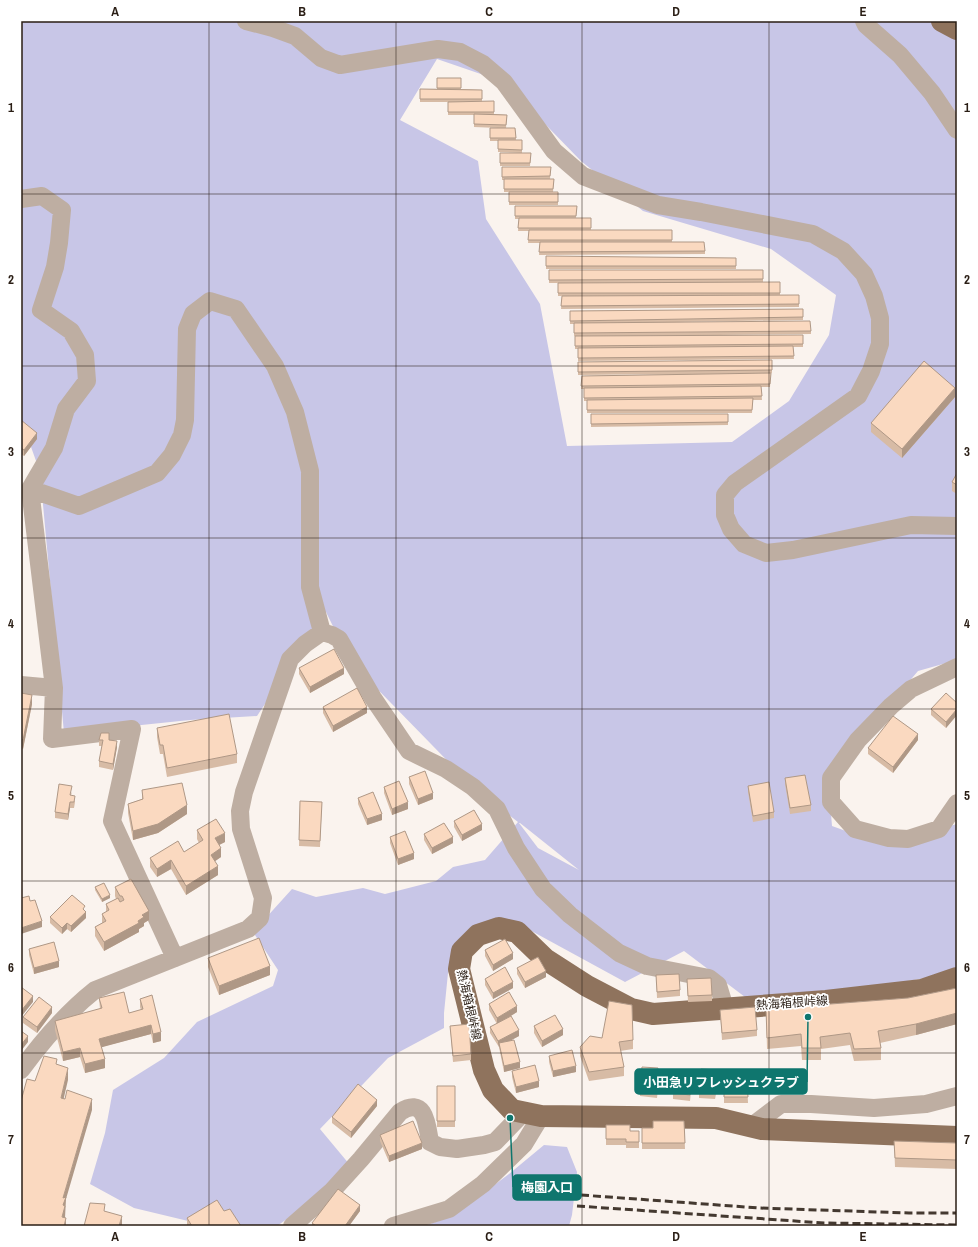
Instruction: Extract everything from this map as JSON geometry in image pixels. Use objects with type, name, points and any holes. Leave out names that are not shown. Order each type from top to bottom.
[{"type":"main road","points":[[942,21],[957,29]]},
{"type":"main road","name":"熱海箱根峠線","points":[[957,978],[922,990],[826,1001],[653,1014],[631,1009],[588,986],[545,959],[517,932],[499,928],[478,935],[462,951],[459,969],[484,1070],[493,1090],[512,1110],[532,1114],[716,1118],[762,1128],[957,1137]]},
{"type":"street","points":[[246,21],[273,28],[295,36],[321,58],[340,65],[438,49],[460,52],[483,64],[504,82],[554,151],[583,176],[658,206],[702,212],[813,234],[844,251],[864,274],[874,296],[880,318],[880,344],[872,371],[858,396],[735,483],[725,495],[725,515],[731,529],[744,544],[766,553],[793,550],[911,525],[957,526]]},
{"type":"street","points":[[864,21],[866,25],[900,55],[932,93],[957,130]]},
{"type":"street","points":[[21,199],[42,196],[62,210],[55,267],[41,310],[71,331],[85,355],[87,381],[66,409],[54,448],[30,489],[54,688],[52,739],[132,729],[112,821],[175,958]]},
{"type":"street","points":[[30,489],[79,506],[157,473],[172,455],[184,428],[187,329],[194,314],[210,301],[236,309],[276,366],[295,412],[310,471],[310,587],[322,632]]},
{"type":"street","points":[[21,1070],[42,1041],[78,1003],[95,990],[248,929],[260,918],[263,898],[241,829],[240,811],[244,792],[290,659],[305,644],[322,632]]},
{"type":"street","points":[[322,632],[339,639],[373,698],[409,751],[446,769],[473,787],[497,809],[516,848],[543,889],[570,915],[619,953],[647,966],[709,978],[718,984],[725,1008]]},
{"type":"street","points":[[957,667],[911,689],[891,706],[858,740],[831,778],[831,802],[855,830],[889,838],[908,839],[939,829],[957,803]]},
{"type":"street","points":[[21,685],[54,688]]},
{"type":"street","points":[[752,1126],[781,1104],[811,1104],[874,1108],[926,1104],[957,1096]]},
{"type":"street","points":[[292,1226],[332,1191],[400,1112],[407,1108],[415,1107],[422,1111],[426,1121],[430,1142],[440,1147],[457,1149],[495,1142],[532,1114]]},
{"type":"street","points":[[393,1226],[449,1209],[483,1184],[524,1144],[532,1114]]},
{"type":"shaded area","points":[[21,21],[957,21],[957,660],[918,671],[828,777],[832,826],[882,844],[957,824],[957,969],[949,974],[873,987],[745,997],[684,951],[625,982],[526,928],[473,940],[448,973],[444,1028],[388,1058],[320,1129],[355,1171],[277,1226],[209,1226],[134,1208],[90,1184],[105,1133],[113,1090],[164,1058],[197,1022],[273,986],[278,970],[253,932],[292,889],[316,897],[363,888],[385,894],[436,881],[453,867],[485,860],[518,822],[472,786],[350,661],[326,612],[257,716],[190,720],[64,733],[40,472],[21,419]],"holes":[[[437,59],[504,82],[581,161],[643,211],[771,249],[836,295],[829,335],[789,401],[732,442],[567,446],[540,304],[486,219],[478,161],[400,120]],[[520,823],[579,870],[538,848]]]},
{"type":"shaded area","points":[[544,1145],[567,1147],[577,1172],[572,1215],[569,1226],[424,1226],[454,1215],[509,1174]]},
{"type":"building","points":[[437,78],[461,78],[461,88],[437,88]]},
{"type":"building","points":[[420,89],[482,90],[482,99],[420,99]]},
{"type":"building","points":[[494,101],[494,112],[448,112],[448,102]]},
{"type":"building","points":[[474,114],[507,115],[506,125],[474,124]]},
{"type":"building","points":[[490,128],[515,128],[516,138],[490,138]]},
{"type":"building","points":[[498,140],[522,140],[522,150],[498,149]]},
{"type":"building","points":[[500,153],[531,153],[530,163],[500,163]]},
{"type":"building","points":[[502,167],[551,167],[550,176],[502,177]]},
{"type":"building","points":[[504,179],[554,179],[553,189],[504,189]]},
{"type":"building","points":[[509,192],[558,192],[558,202],[509,202]]},
{"type":"building","points":[[515,206],[577,206],[576,216],[515,216]]},
{"type":"building","points":[[519,218],[591,218],[591,228],[518,228]]},
{"type":"building","points":[[529,230],[672,230],[672,240],[528,240]]},
{"type":"building","points":[[540,242],[704,242],[705,251],[539,252]]},
{"type":"building","points":[[546,256],[736,258],[736,266],[546,266]]},
{"type":"building","points":[[549,270],[763,270],[763,279],[549,280]]},
{"type":"building","points":[[780,282],[780,293],[558,293],[558,283]]},
{"type":"building","points":[[799,295],[799,304],[561,306],[562,296]]},
{"type":"building","points":[[803,309],[803,317],[570,321],[570,311]]},
{"type":"building","points":[[810,321],[811,331],[574,333],[574,323]]},
{"type":"building","points":[[803,335],[803,344],[575,346],[575,336]]},
{"type":"building","points":[[793,346],[794,356],[578,358],[578,348]]},
{"type":"building","points":[[772,360],[772,370],[578,372],[578,362]]},
{"type":"building","points":[[924,361],[955,388],[902,449],[871,423]]},
{"type":"building","points":[[771,373],[770,384],[581,386],[582,376]]},
{"type":"building","points":[[761,386],[762,396],[584,398],[584,388]]},
{"type":"building","points":[[753,398],[752,410],[587,410],[587,400]]},
{"type":"building","points":[[591,414],[728,414],[728,422],[591,424]]},
{"type":"building","points":[[21,420],[37,433],[24,450],[21,448]]},
{"type":"building","points":[[957,473],[957,485],[952,482]]},
{"type":"building","points":[[334,649],[344,668],[310,687],[299,668]]},
{"type":"building","points":[[357,688],[367,707],[333,726],[323,707]]},
{"type":"building","points":[[21,693],[32,695],[23,740],[21,739]]},
{"type":"building","points":[[946,693],[957,703],[957,709],[946,722],[931,709]]},
{"type":"building","points":[[229,714],[237,754],[167,768],[163,745],[160,745],[157,728]]},
{"type":"building","points":[[893,716],[918,734],[893,767],[868,748]]},
{"type":"building","points":[[101,733],[109,733],[109,740],[117,741],[113,764],[99,761],[103,740],[99,740]]},
{"type":"building","points":[[425,771],[433,793],[418,799],[409,777]]},
{"type":"building","points":[[805,775],[811,805],[790,808],[785,778]]},
{"type":"building","points":[[399,781],[408,802],[392,809],[384,787]]},
{"type":"building","points":[[769,782],[774,812],[753,816],[748,786]]},
{"type":"building","points":[[182,783],[187,805],[158,824],[133,831],[128,804],[143,799],[142,790]]},
{"type":"building","points":[[59,784],[72,786],[70,795],[75,796],[74,802],[70,802],[68,814],[55,812]]},
{"type":"building","points":[[373,792],[382,814],[367,819],[358,798]]},
{"type":"building","points":[[300,801],[322,802],[320,841],[299,840]]},
{"type":"building","points":[[474,810],[482,824],[462,835],[454,821]]},
{"type":"building","points":[[216,819],[225,833],[215,838],[221,848],[211,855],[218,866],[186,886],[171,860],[157,869],[150,858],[178,841],[184,852],[203,840],[197,830]]},
{"type":"building","points":[[444,823],[453,837],[432,848],[424,834]]},
{"type":"building","points":[[405,831],[414,853],[398,859],[390,837]]},
{"type":"building","points":[[131,879],[149,911],[142,915],[144,917],[138,921],[139,923],[104,942],[95,927],[106,921],[102,914],[109,910],[106,904],[118,898],[120,902],[124,900],[115,887]]},
{"type":"building","points":[[104,883],[110,895],[102,899],[95,887]]},
{"type":"building","points":[[72,895],[85,906],[83,909],[86,912],[71,926],[67,923],[62,928],[50,917]]},
{"type":"building","points":[[29,896],[30,901],[35,900],[42,921],[21,928],[21,898]]},
{"type":"building","points":[[259,938],[270,966],[219,986],[208,958]]},
{"type":"building","points":[[505,939],[513,953],[493,965],[485,950]]},
{"type":"building","points":[[54,942],[59,961],[34,968],[29,949]]},
{"type":"building","points":[[538,957],[546,971],[525,982],[517,968]]},
{"type":"building","points":[[505,967],[513,982],[493,993],[485,979]]},
{"type":"building","points":[[679,974],[680,990],[657,992],[656,975]]},
{"type":"building","points":[[711,978],[712,995],[688,996],[687,979]]},
{"type":"building","points":[[21,987],[33,996],[21,1011]]},
{"type":"building","points":[[957,988],[957,1013],[916,1024],[878,1031],[881,1048],[854,1049],[850,1033],[820,1037],[821,1048],[802,1048],[801,1034],[767,1038],[766,1009],[908,998]]},
{"type":"building","points":[[124,992],[129,1013],[143,1009],[140,999],[152,995],[161,1032],[153,1034],[151,1025],[99,1039],[105,1059],[85,1064],[80,1048],[63,1052],[55,1021],[102,1008],[99,998]]},
{"type":"building","points":[[509,992],[517,1006],[497,1018],[489,1004]]},
{"type":"building","points":[[39,997],[52,1007],[37,1027],[23,1017]]},
{"type":"building","points":[[609,1001],[632,1005],[633,1040],[619,1042],[624,1067],[589,1072],[580,1047],[590,1036],[602,1038]]},
{"type":"building","points":[[755,1007],[757,1030],[722,1033],[720,1010]]},
{"type":"building","points":[[555,1015],[563,1029],[542,1041],[534,1026]]},
{"type":"building","points":[[511,1016],[519,1030],[498,1041],[490,1027]]},
{"type":"building","points":[[469,1024],[471,1054],[453,1056],[450,1026]]},
{"type":"building","points":[[21,1031],[28,1036],[21,1045]]},
{"type":"building","points":[[514,1040],[520,1062],[504,1066],[499,1043]]},
{"type":"building","points":[[572,1050],[576,1066],[553,1071],[549,1056]]},
{"type":"building","points":[[44,1056],[57,1059],[56,1064],[68,1068],[61,1098],[65,1099],[67,1090],[92,1099],[63,1198],[66,1197],[63,1205],[65,1206],[62,1217],[66,1218],[64,1226],[21,1226],[21,1101],[27,1079],[35,1081]]},
{"type":"building","points":[[535,1065],[539,1081],[516,1087],[512,1071]]},
{"type":"building","points":[[642,1067],[658,1068],[657,1092],[640,1090]]},
{"type":"building","points":[[701,1069],[717,1070],[715,1093],[699,1092]]},
{"type":"building","points":[[675,1070],[691,1071],[690,1095],[673,1093]]},
{"type":"building","points":[[747,1080],[748,1097],[724,1097],[724,1081]]},
{"type":"building","points":[[358,1084],[377,1100],[351,1132],[332,1117]]},
{"type":"building","points":[[437,1086],[455,1086],[455,1121],[437,1121]]},
{"type":"building","points":[[413,1121],[422,1143],[389,1156],[380,1135]]},
{"type":"building","points":[[653,1121],[684,1121],[685,1143],[642,1143],[642,1128],[653,1128]]},
{"type":"building","points":[[606,1125],[630,1125],[630,1131],[639,1131],[639,1142],[626,1142],[626,1139],[606,1139]]},
{"type":"building","points":[[894,1141],[957,1143],[957,1160],[895,1158]]},
{"type":"building","points":[[338,1189],[360,1205],[345,1226],[316,1226],[312,1223]]},
{"type":"building","points":[[217,1200],[224,1211],[230,1209],[241,1226],[192,1226],[187,1218]]},
{"type":"building","points":[[90,1203],[105,1204],[104,1211],[122,1216],[119,1226],[84,1226]]},
{"type":"railway","points":[[581,1195],[759,1208],[909,1213],[957,1213]]},
{"type":"railway","points":[[577,1206],[824,1223],[957,1225]]},
{"type":"place","name":"小田急リフレッシュクラブ","points":[[808,1017]]},
{"type":"place","name":"梅園入口","points":[[510,1118]]}]
